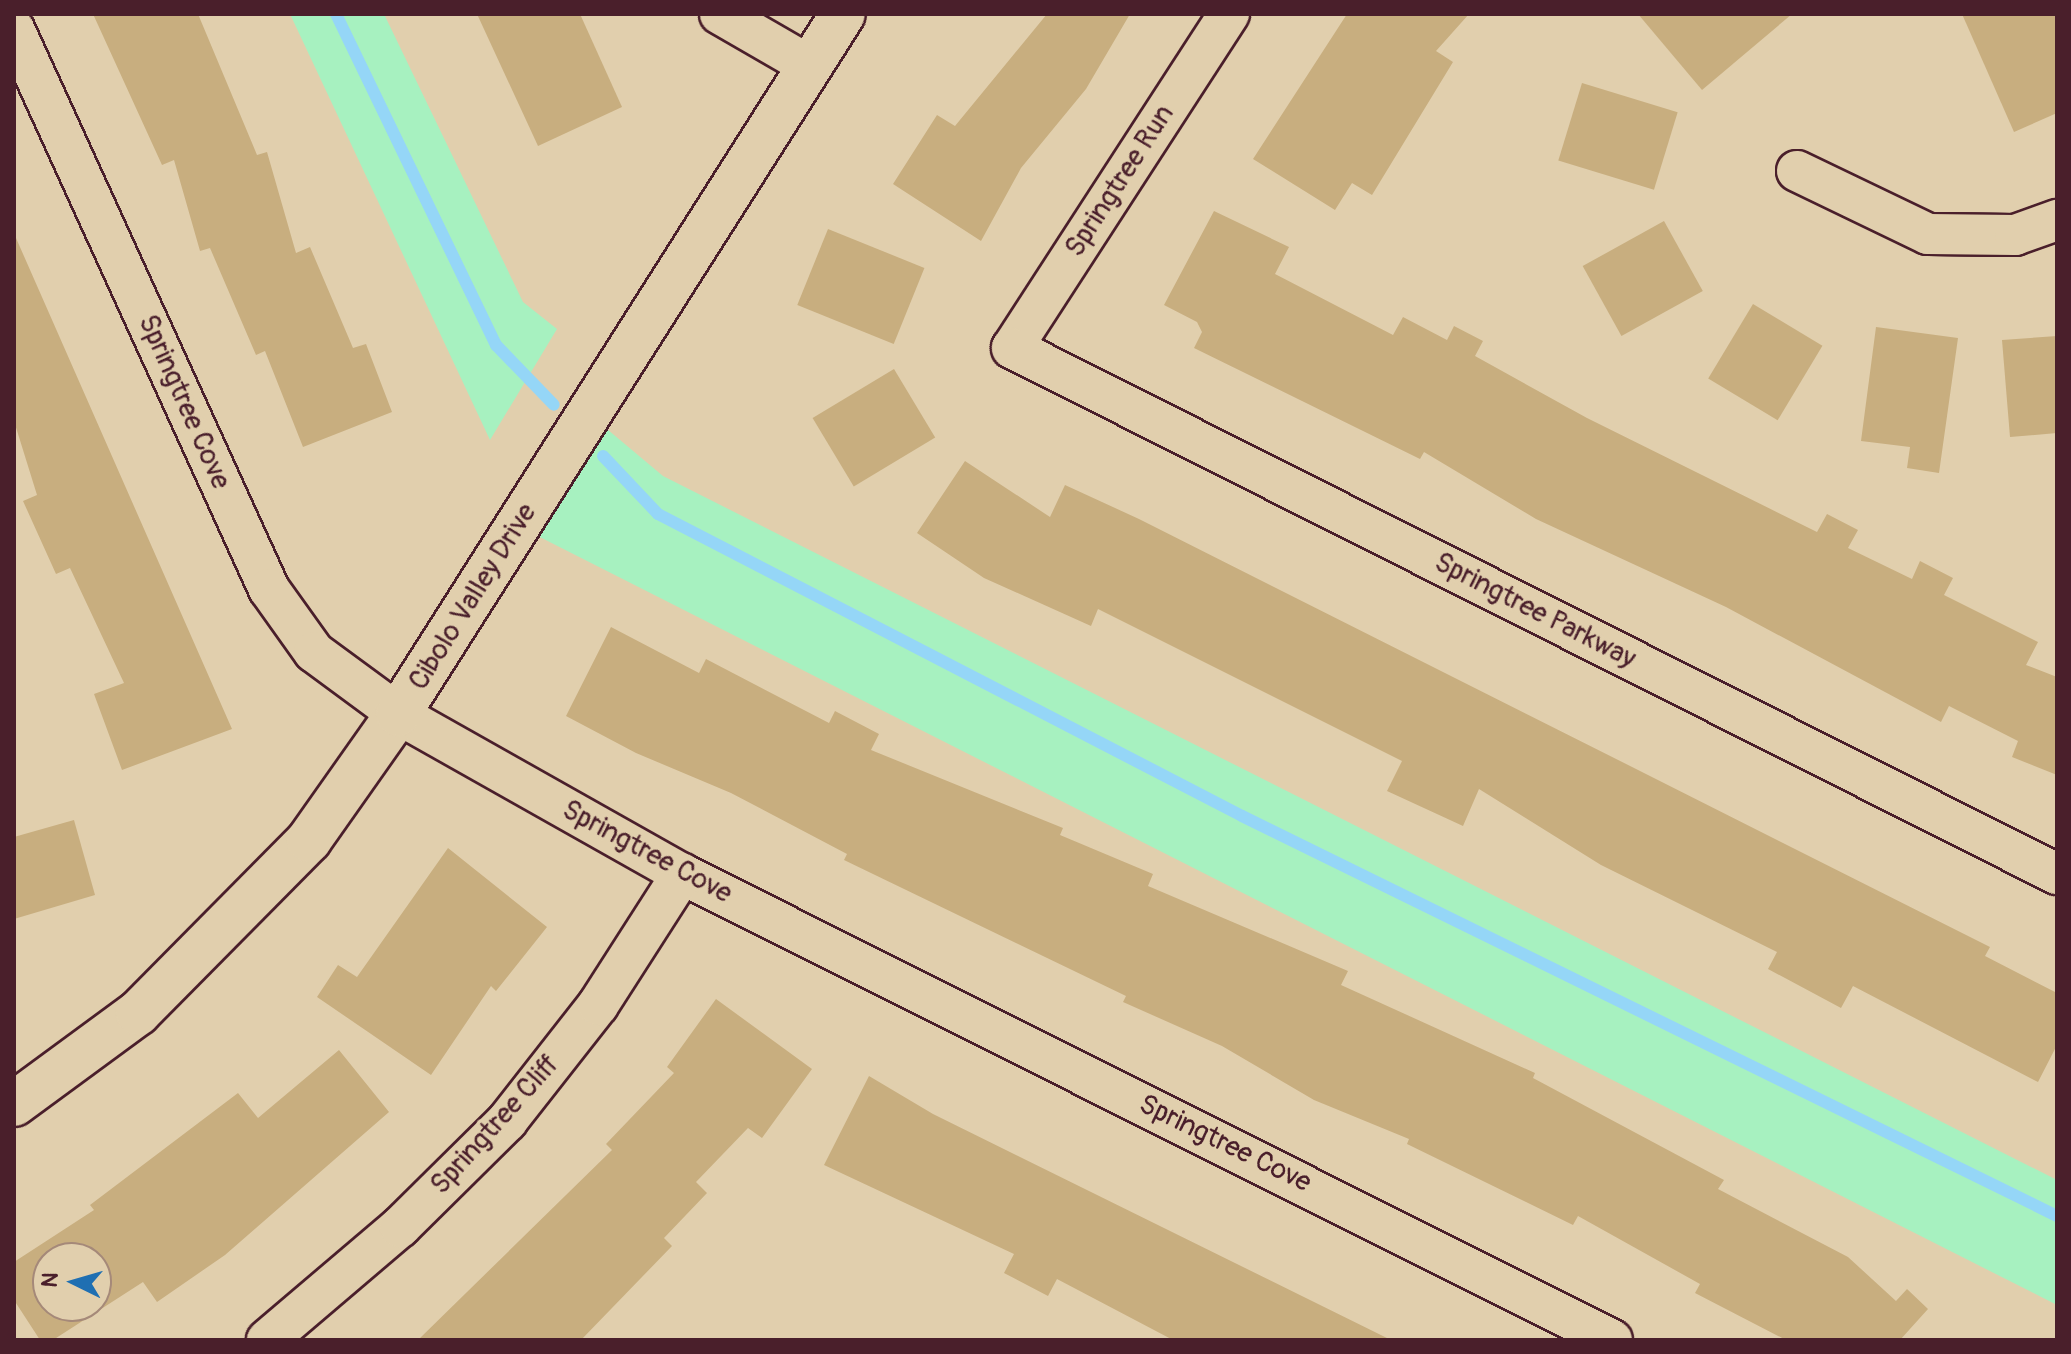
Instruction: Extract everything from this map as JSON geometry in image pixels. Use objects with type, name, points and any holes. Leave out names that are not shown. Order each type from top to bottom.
[{"type":"main road","name":"Cibolo Valley Drive","points":[[14,1104],[138,1013],[223,931],[309,840],[398,714],[843,14]]},
{"type":"street","points":[[720,14],[810,66]]},
{"type":"street","name":"Springtree Run","points":[[1012,348],[1229,14]]},
{"type":"street","name":"Springtree Cove","points":[[14,29],[269,589],[314,652],[398,714],[682,874],[1612,1340]]},
{"type":"street","points":[[1797,171],[1928,234],[2015,235],[2057,220]]},
{"type":"street","name":"Springtree Parkway","points":[[1012,348],[2057,874]]},
{"type":"street","name":"Springtree Cliff","points":[[267,1340],[400,1227],[507,1121],[598,1005],[682,874]]},
{"type":"green space","points":[[290,14],[384,14],[523,302],[557,329],[490,440]]},
{"type":"green space","points":[[589,414],[663,476],[2057,1180],[2057,1305],[518,526]]},
{"type":"building","points":[[93,14],[198,14],[257,155],[267,152],[296,253],[310,247],[353,348],[366,344],[392,412],[303,447],[265,351],[256,355],[210,248],[200,251],[174,160],[162,165]]},
{"type":"building","points":[[477,14],[580,14],[622,107],[538,146]]},
{"type":"building","points":[[1047,14],[1130,14],[1086,89],[1021,168],[981,241],[893,184],[937,115],[955,126]]},
{"type":"building","points":[[1347,14],[1469,14],[1436,51],[1453,62],[1372,195],[1352,183],[1335,210],[1253,159]]},
{"type":"building","points":[[1638,14],[1792,14],[1702,90]]},
{"type":"building","points":[[1962,14],[2057,14],[2057,113],[2014,132]]},
{"type":"building","points":[[1582,83],[1678,112],[1654,190],[1558,160]]},
{"type":"building","points":[[1214,211],[1289,247],[1275,274],[1393,335],[1403,317],[1447,340],[1454,326],[1483,341],[1475,356],[1587,418],[1817,532],[1827,514],[1858,530],[1848,548],[1912,579],[1920,561],[1953,578],[1944,595],[2038,642],[2026,665],[2057,677],[2057,775],[2012,757],[2018,741],[1949,706],[1941,722],[1726,607],[1536,519],[1424,452],[1420,459],[1194,348],[1202,332],[1197,322],[1164,305]]},
{"type":"building","points":[[1664,221],[1703,291],[1621,336],[1583,266]]},
{"type":"building","points":[[828,229],[924,268],[894,344],[797,305]]},
{"type":"building","points":[[16,238],[232,729],[122,770],[94,694],[124,683],[70,568],[56,574],[23,501],[37,495],[14,421]]},
{"type":"building","points":[[1753,304],[1822,346],[1778,420],[1708,379]]},
{"type":"building","points":[[1876,327],[1958,338],[1939,473],[1907,468],[1910,447],[1861,441]]},
{"type":"building","points":[[2057,336],[2057,433],[2010,437],[2002,340]]},
{"type":"building","points":[[894,369],[935,438],[854,487],[813,418]]},
{"type":"building","points":[[965,461],[1050,517],[1065,485],[1139,519],[1990,947],[1985,956],[2057,993],[2057,1045],[2038,1082],[1853,986],[1841,1008],[1768,969],[1777,952],[1601,865],[1479,789],[1463,826],[1387,791],[1402,761],[1098,609],[1091,626],[984,578],[917,533]]},
{"type":"building","points":[[611,627],[699,673],[706,659],[829,723],[835,711],[879,734],[871,750],[1063,828],[1060,835],[1153,874],[1148,886],[1348,971],[1341,985],[1535,1073],[1533,1078],[1724,1180],[1718,1189],[1848,1257],[1896,1301],[1907,1289],[1928,1309],[1900,1340],[1786,1340],[1695,1293],[1700,1284],[1578,1216],[1573,1225],[1407,1144],[1409,1139],[1314,1100],[1222,1046],[1123,1002],[1126,996],[844,860],[847,854],[731,793],[636,753],[566,716]]},
{"type":"building","points":[[74,820],[95,895],[14,919],[14,837]]},
{"type":"building","points":[[448,848],[547,927],[496,991],[491,986],[431,1075],[317,997],[338,965],[357,977]]},
{"type":"building","points":[[716,999],[812,1069],[762,1138],[748,1128],[696,1182],[707,1193],[664,1238],[672,1246],[581,1340],[418,1340],[612,1150],[606,1144],[674,1073],[667,1067]]},
{"type":"building","points":[[339,1050],[389,1112],[225,1255],[157,1302],[143,1282],[112,1302],[112,1242],[45,1242],[94,1210],[90,1205],[238,1093],[258,1118]]},
{"type":"building","points":[[869,1076],[933,1114],[1391,1340],[1173,1340],[1057,1279],[1048,1296],[1004,1273],[1014,1254],[824,1165]]},
{"type":"building","points":[[32,1250],[32,1322],[81,1322],[53,1340],[40,1340],[14,1300],[14,1262]]},
{"type":"waterway","points":[[336,14],[496,345],[554,405]]},
{"type":"waterway","points":[[603,456],[658,514],[1242,816],[2057,1216]]}]
